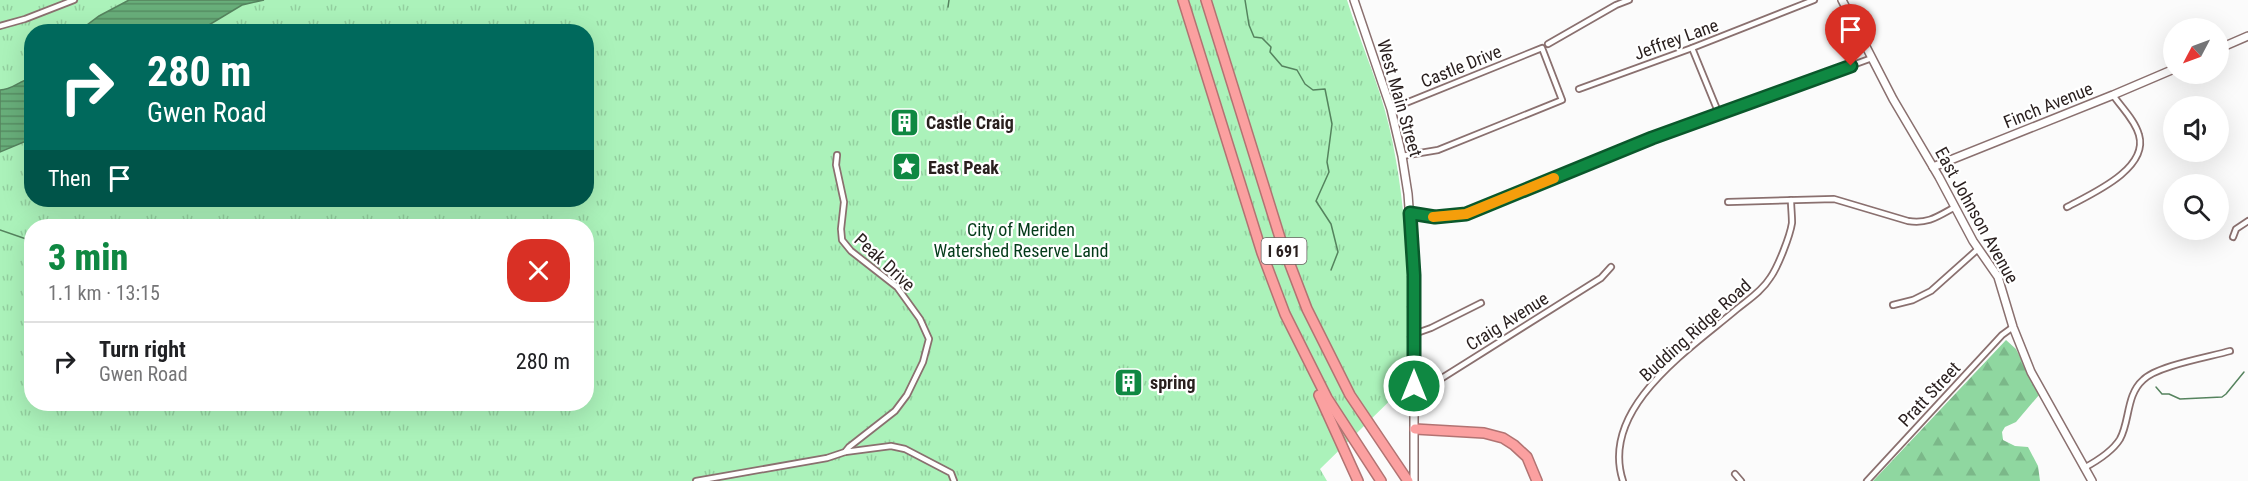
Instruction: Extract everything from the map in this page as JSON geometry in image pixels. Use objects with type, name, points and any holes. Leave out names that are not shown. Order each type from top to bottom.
[{"type":"highway","name":"I 691","points":[[1183,0],[1262,253],[1280,300],[1302,351],[1344,428],[1381,481]]},
{"type":"highway","name":"I 691","points":[[1206,0],[1278,232],[1301,295],[1341,379],[1390,456],[1413,479]]},
{"type":"highway","points":[[1302,351],[1308,370],[1358,481]]},
{"type":"highway","points":[[1414,429],[1490,439],[1507,446],[1523,460],[1532,481]]},
{"type":"highway","points":[[1455,433],[1462,431],[1489,434],[1509,441],[1528,459],[1537,481]]},
{"type":"street","points":[[0,26],[74,0]]},
{"type":"street","name":"West Main Street","points":[[1354,0],[1391,109],[1402,156],[1410,213],[1414,334],[1413,479]]},
{"type":"street","points":[[1548,44],[1616,5],[1629,0]]},
{"type":"street","name":"Jeffrey Lane","points":[[1579,89],[1814,0]]},
{"type":"street","name":"East Johnson Avenue","points":[[1842,0],[1893,99],[1978,249],[1998,276],[2013,327],[2031,372],[2092,481]]},
{"type":"street","points":[[2229,44],[2248,36]]},
{"type":"street","name":"Castle Drive","points":[[1391,109],[1542,48],[1562,100],[1438,150],[1402,156]]},
{"type":"street","points":[[1692,48],[1719,114]]},
{"type":"street","points":[[1410,213],[1435,217],[1466,214],[1652,138],[1872,58]]},
{"type":"street","name":"Finch Avenue","points":[[1933,167],[2163,74]]},
{"type":"street","points":[[2067,207],[2103,189],[2123,174],[2138,156],[2140,136],[2113,95]]},
{"type":"street","name":"Peak Drive","points":[[696,481],[827,458],[845,452],[895,411],[907,395],[923,362],[929,339],[920,319],[897,287],[843,243],[840,233],[844,202],[836,165],[837,155]]},
{"type":"street","points":[[1728,202],[1834,199],[1918,223],[1926,222],[1955,207]]},
{"type":"street","name":"Budding Ridge Road","points":[[1623,481],[1619,466],[1619,448],[1623,431],[1631,416],[1656,378],[1770,280],[1790,230],[1791,200]]},
{"type":"street","points":[[2233,237],[2236,229],[2248,221]]},
{"type":"street","points":[[1893,305],[1913,300],[1931,291],[1978,249]]},
{"type":"street","name":"Craig Avenue","points":[[1414,395],[1601,278],[1611,267]]},
{"type":"street","points":[[1414,334],[1481,303]]},
{"type":"street","name":"Pratt Street","points":[[1867,481],[1995,343],[2013,327]]},
{"type":"street","points":[[2084,468],[2099,459],[2119,441],[2133,393],[2144,378],[2156,372],[2230,351]]},
{"type":"street","points":[[845,452],[891,446],[905,449],[951,473],[954,481]]},
{"type":"street","points":[[1735,474],[1741,481]]},
{"type":"green space","name":"City of Meriden Watershed Reserve Land","points":[[0,0],[1347,0],[1385,110],[1396,158],[1404,222],[1408,286],[1409,382],[1320,469],[1327,481],[0,481]]},
{"type":"green space","points":[[2006,340],[2016,349],[2039,395],[2016,422],[2005,427],[2002,432],[2003,440],[2015,446],[2028,447],[2038,466],[2040,481],[1873,481]]},
{"type":"shaded area","points":[[129,0],[264,0],[242,5],[211,24],[88,24]]},
{"type":"shaded area","points":[[24,81],[24,142],[0,152],[0,90]]},
{"type":"waterway","points":[[948,7],[949,0]]},
{"type":"waterway","points":[[1245,0],[1249,25],[1254,37],[1262,38],[1271,47],[1270,52],[1282,66],[1297,70],[1305,84],[1313,90],[1325,89],[1332,124],[1327,162],[1329,172],[1316,201],[1331,224],[1338,252],[1331,270]]},
{"type":"waterway","points":[[0,230],[24,238]]},
{"type":"waterway","points":[[2156,387],[2162,394],[2169,394],[2180,399],[2222,397],[2244,372]]},
{"type":"slow traffic","points":[[1433,217],[1466,214],[1554,178]]},
{"type":"place","name":"Castle Craig","points":[[905,122]]},
{"type":"place","name":"East Peak","points":[[907,167]]},
{"type":"place","name":"spring","points":[[1129,382]]},
{"type":"route","points":[[1414,386],[1414,275],[1410,213],[1435,217],[1466,214],[1652,138],[1851,66]]}]
